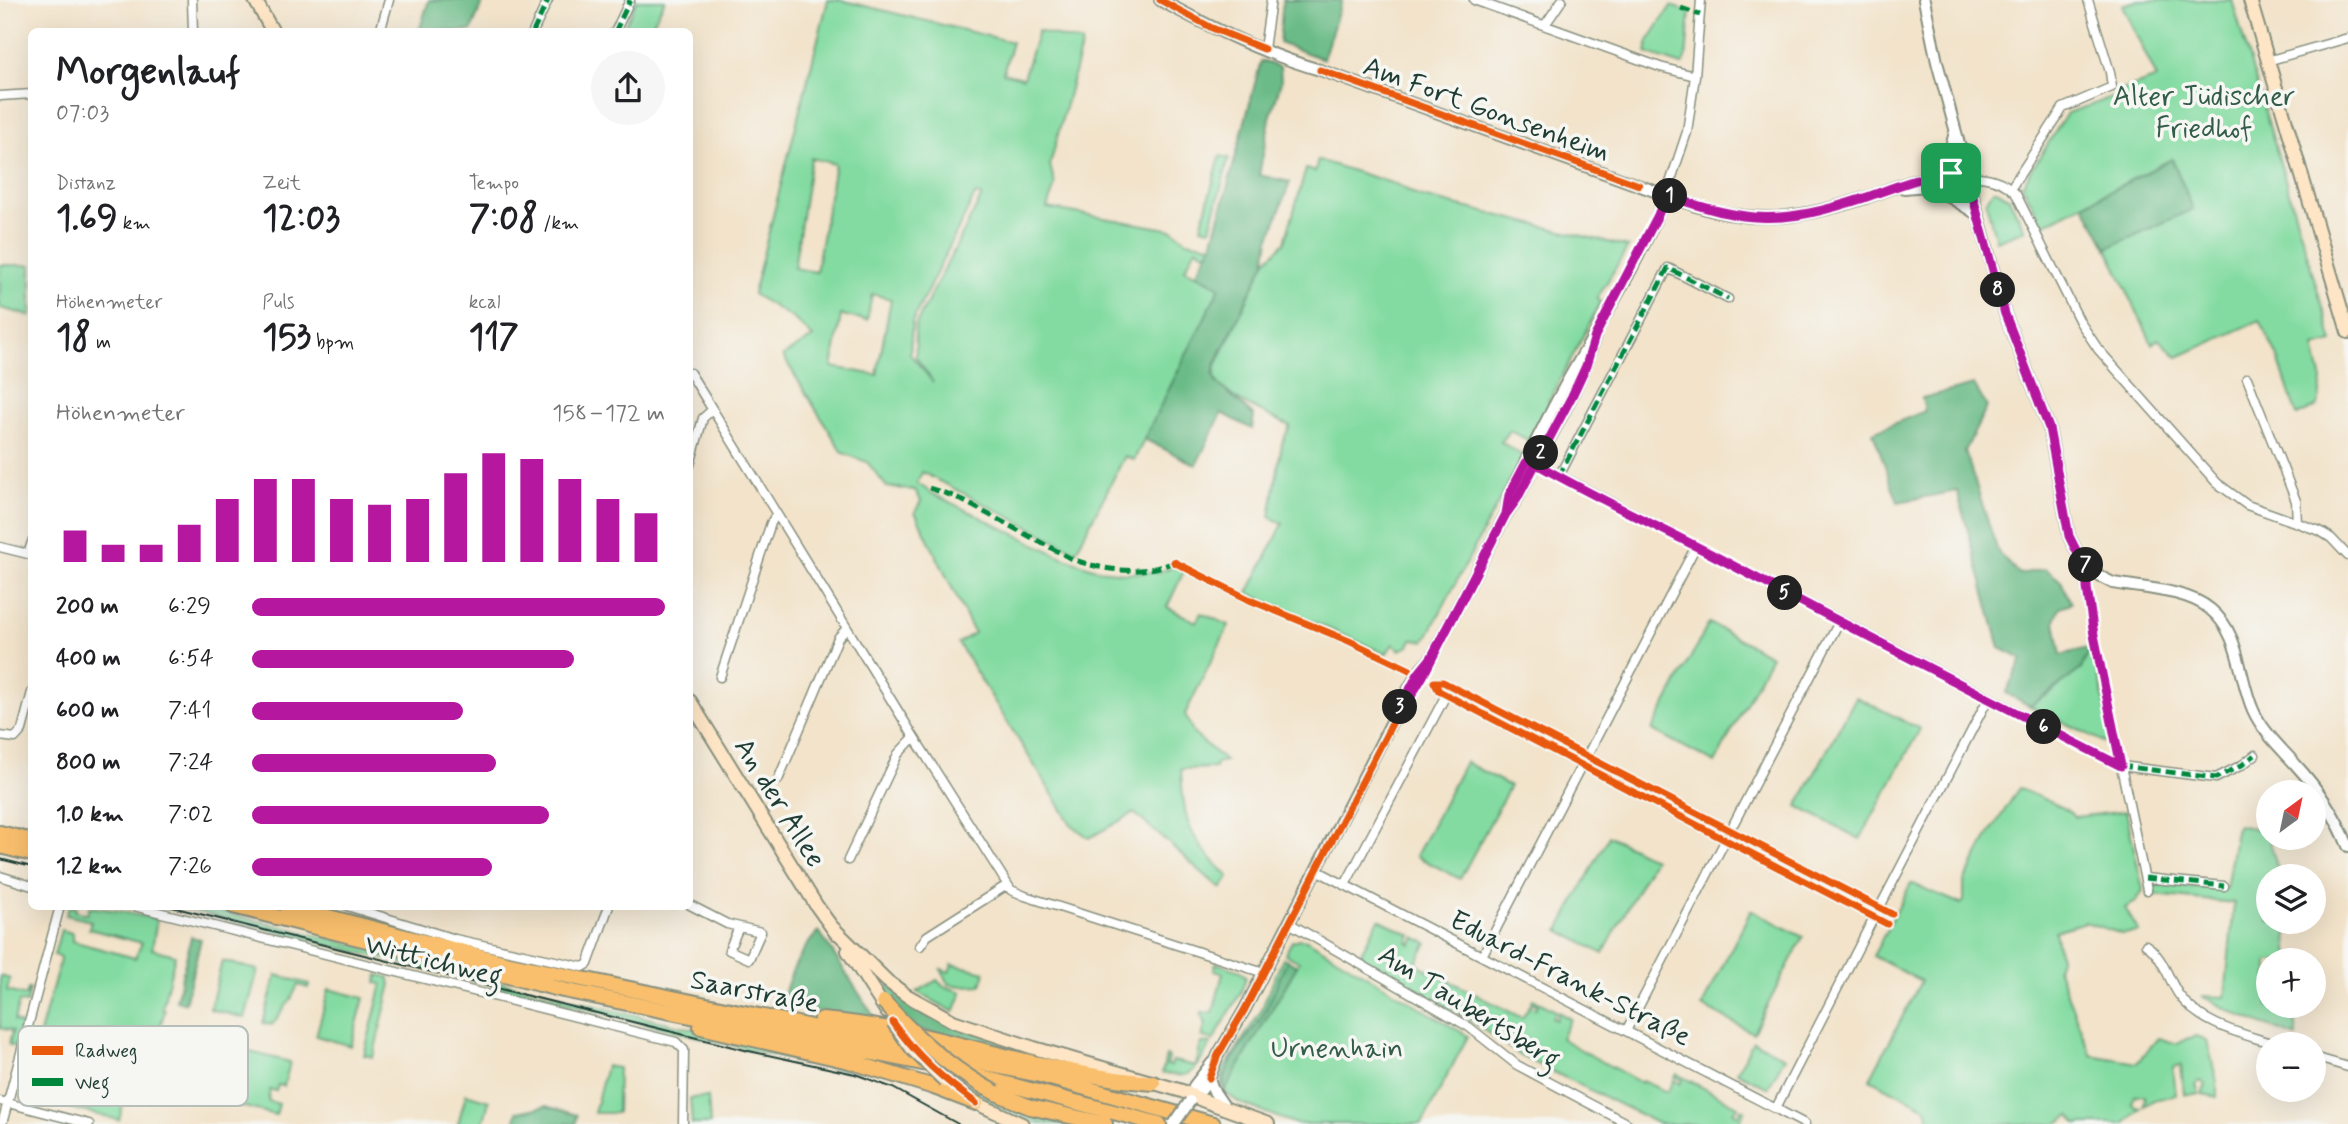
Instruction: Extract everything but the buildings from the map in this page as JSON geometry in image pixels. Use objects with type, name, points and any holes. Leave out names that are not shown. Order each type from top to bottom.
[{"type":"highway","points":[[0,833],[28,840]]},
{"type":"highway","points":[[0,846],[28,853]]},
{"type":"highway","name":"Saarstraße","points":[[249,910],[563,990],[942,1067],[1159,1124]]},
{"type":"highway","name":"Saarstraße","points":[[301,910],[506,963],[1040,1075],[1213,1124]]},
{"type":"highway","points":[[880,998],[911,1031],[948,1063],[996,1093],[1030,1107],[1104,1124]]},
{"type":"highway","points":[[648,1008],[675,1020],[849,1062],[934,1087],[976,1103]]},
{"type":"highway","points":[[803,1024],[821,1020],[885,1029],[949,1041],[1080,1073],[1153,1083]]},
{"type":"main road","points":[[254,0],[272,28]]},
{"type":"main road","points":[[2250,0],[2348,332]]},
{"type":"main road","name":"An der Allee","points":[[693,707],[832,927]]},
{"type":"main road","points":[[832,927],[913,1050],[945,1081],[976,1103],[1022,1124]]},
{"type":"main road","points":[[832,927],[887,981],[937,1014],[980,1031],[1182,1091],[1191,1099],[1268,1124]]},
{"type":"street","points":[[192,0],[193,28]]},
{"type":"street","points":[[381,28],[389,0]]},
{"type":"street","points":[[535,28],[548,0]]},
{"type":"street","points":[[617,28],[630,0]]},
{"type":"street","name":"Am Fort Gonsenheim","points":[[1160,0],[1212,28],[1288,61],[1728,215],[1785,218],[1807,215],[1891,188],[1930,181],[1951,173],[1967,176]]},
{"type":"street","points":[[1264,49],[1271,0]]},
{"type":"street","points":[[1474,0],[1660,67],[1695,76]]},
{"type":"street","points":[[1545,26],[1562,0]]},
{"type":"street","points":[[1174,1124],[1209,1077],[1218,1055],[1264,973],[1398,712],[1410,698],[1506,514],[1517,499],[1531,461],[1586,366],[1595,336],[1658,215],[1684,144],[1695,76],[1701,0]]},
{"type":"street","points":[[1924,0],[1955,130],[2005,314],[2049,428],[2069,536],[2077,552],[2087,565],[2113,583],[2194,599],[2221,618],[2234,643],[2243,681],[2259,720],[2274,743],[2316,788],[2348,846]]},
{"type":"street","points":[[2011,188],[2063,108],[2112,87],[2088,0]]},
{"type":"street","points":[[2267,61],[2348,38]]},
{"type":"street","points":[[0,96],[28,94]]},
{"type":"street","points":[[1955,130],[1950,151],[1930,181],[1977,214]]},
{"type":"street","points":[[1967,176],[1996,180],[2011,188],[2020,200],[2080,323],[2098,349],[2217,483],[2246,505],[2326,534],[2348,556]]},
{"type":"street","points":[[1559,476],[1668,268],[1728,299]]},
{"type":"street","points":[[693,378],[1011,890],[1264,973]]},
{"type":"street","points":[[2247,378],[2296,501],[2297,523]]},
{"type":"street","points":[[693,454],[703,418],[712,410]]},
{"type":"street","points":[[1531,461],[2121,766],[2216,778],[2255,755]]},
{"type":"street","points":[[720,677],[771,523],[776,515]]},
{"type":"street","points":[[1589,751],[1696,546]]},
{"type":"street","points":[[0,547],[28,554]]},
{"type":"street","points":[[2087,565],[2087,588],[2094,635],[2147,890]]},
{"type":"street","points":[[1734,823],[1839,622]]},
{"type":"street","points":[[778,780],[838,638],[847,628]]},
{"type":"street","points":[[1345,885],[1446,695]]},
{"type":"street","points":[[1882,903],[1988,699]]},
{"type":"street","points":[[0,736],[15,738],[22,730],[28,707]]},
{"type":"street","points":[[22,730],[28,732]]},
{"type":"street","points":[[848,860],[898,754],[914,737]]},
{"type":"street","points":[[1482,956],[1579,770]]},
{"type":"street","points":[[1626,1031],[1724,843]]},
{"type":"street","name":"Eduard-Frank-Straße","points":[[1316,870],[1805,1124]]},
{"type":"street","points":[[0,876],[28,885]]},
{"type":"street","points":[[2145,878],[2224,886]]},
{"type":"street","points":[[920,946],[928,936],[1007,885]]},
{"type":"street","points":[[693,907],[727,924],[740,927]]},
{"type":"street","points":[[26,1026],[59,910]]},
{"type":"street","name":"Wittichweg","points":[[150,910],[676,1042],[682,1046],[683,1124]]},
{"type":"street","points":[[360,910],[494,948],[583,967],[588,964],[608,910]]},
{"type":"street","name":"Am Taubertsberg","points":[[1289,923],[1469,1027],[1517,1065],[1628,1124]]},
{"type":"street","points":[[1776,1108],[1871,923]]},
{"type":"street","points":[[2146,945],[2155,952],[2185,1003],[2208,1020],[2256,1037]]},
{"type":"street","points":[[2,1124],[4,1101],[18,1052]]},
{"type":"street","points":[[1191,1099],[1194,1086],[1218,1055]]},
{"type":"street","points":[[2326,1061],[2348,1067]]},
{"type":"street","points":[[1209,1077],[1213,1090],[1226,1109]]},
{"type":"street","points":[[22,1106],[89,1124]]},
{"type":"green space","points":[[429,0],[484,0],[472,28],[420,28]]},
{"type":"green space","points":[[637,0],[665,0],[651,28],[623,28]]},
{"type":"green space","points":[[828,0],[841,0],[1012,42],[1003,73],[1023,78],[1038,31],[1082,43],[1050,165],[1055,185],[1047,208],[1173,230],[1187,241],[1212,245],[1207,254],[1196,248],[1185,269],[1220,287],[1134,460],[1125,456],[1076,551],[922,472],[917,483],[933,494],[1062,557],[1099,570],[1125,573],[1158,572],[1174,567],[1184,571],[1167,607],[1196,622],[1201,613],[1229,625],[1185,714],[1194,734],[1225,761],[1216,763],[1215,768],[1181,769],[1184,805],[1191,830],[1205,851],[1229,877],[1221,889],[1134,813],[1089,838],[1071,824],[958,643],[974,633],[915,512],[921,501],[915,490],[887,487],[867,462],[843,453],[783,356],[813,337],[794,319],[753,294]],"holes":[[[811,158],[835,164],[816,272],[794,268]],[[975,195],[982,196],[915,326],[916,357],[933,382],[910,354],[912,322]],[[872,294],[891,299],[877,375],[832,367],[841,315],[867,320]]]},
{"type":"green space","points":[[1283,0],[1342,0],[1323,59],[1279,43]]},
{"type":"green space","name":"Alter Jüdischer Friedhof","points":[[2139,0],[2232,0],[2333,342],[2314,347],[2322,381],[2318,406],[2297,416],[2278,358],[2260,320],[2178,357],[2158,339],[2152,344],[2107,248],[2193,209],[2172,159],[2043,225],[2022,185],[2067,113],[2114,97],[2123,90],[2157,78],[2122,5]]},
{"type":"green space","points":[[1671,6],[1690,12],[1686,59],[1682,65],[1646,53],[1648,41]]},
{"type":"green space","points":[[1261,61],[1280,67],[1281,82],[1270,118],[1259,175],[1290,182],[1269,240],[1265,262],[1216,362],[1213,375],[1216,382],[1254,416],[1252,429],[1222,413],[1196,465],[1144,439],[1220,287],[1196,274],[1212,245]]},
{"type":"green space","points":[[1220,156],[1229,158],[1210,229],[1201,227]]},
{"type":"green space","points":[[2172,159],[2193,209],[2107,248],[2084,205]]},
{"type":"green space","points":[[1318,160],[1398,185],[1418,196],[1628,247],[1597,299],[1601,302],[1548,401],[1551,403],[1532,438],[1528,440],[1510,431],[1501,442],[1523,456],[1425,641],[1412,639],[1409,646],[1400,650],[1393,644],[1386,654],[1248,593],[1283,524],[1270,517],[1282,443],[1290,426],[1231,395],[1215,377],[1216,366],[1265,262],[1285,242],[1306,169],[1315,172]]},
{"type":"green space","points":[[1993,190],[2009,198],[2025,230],[1996,241],[1986,202]]},
{"type":"green space","points":[[0,265],[28,265],[28,315],[0,308]]},
{"type":"green space","points":[[1974,385],[1987,407],[1965,451],[1998,552],[2019,574],[2046,569],[2061,581],[2071,603],[2060,607],[2055,621],[2061,655],[2092,647],[2080,670],[2030,706],[2006,693],[2022,659],[2000,648],[1957,491],[1898,502],[1873,432],[1925,411],[1922,398]]},
{"type":"green space","points":[[1709,623],[1771,656],[1715,763],[1652,730]]},
{"type":"green space","points":[[2092,647],[2114,747],[2030,706],[2058,687]]},
{"type":"green space","points":[[1856,697],[1920,729],[1860,839],[1797,806]]},
{"type":"green space","points":[[1465,762],[1510,786],[1460,879],[1416,856]]},
{"type":"green space","points":[[2019,788],[2056,804],[2075,817],[2126,811],[2143,890],[2136,902],[2125,908],[2139,932],[2122,934],[2085,922],[2055,931],[2060,958],[2057,968],[2091,1055],[2137,1063],[2158,1038],[2178,1044],[2197,1036],[2207,1040],[2217,1082],[2217,1097],[2202,1094],[2206,1085],[2201,1081],[2196,1084],[2199,1094],[2184,1094],[2181,1065],[2173,1067],[2176,1095],[2154,1100],[2144,1106],[2145,1097],[2135,1095],[2132,1103],[2141,1108],[2124,1124],[2077,1124],[2070,1115],[2056,1124],[1930,1124],[1926,1108],[1870,1079],[1921,981],[1873,956],[1911,883],[1961,904],[1964,901],[1964,881],[1988,836]]},
{"type":"green space","points":[[2237,825],[2256,829],[2256,850],[2272,850],[2276,864],[2256,864],[2256,934],[2287,934],[2288,948],[2256,948],[2256,1018],[2295,1018],[2297,1032],[2284,1032],[2236,1014],[2202,996],[2225,997],[2234,903],[2154,895],[2152,884],[2226,889]]},
{"type":"green space","points":[[1609,836],[1654,859],[1603,954],[1559,930]]},
{"type":"green space","points":[[68,910],[87,914],[88,910],[112,910],[157,919],[152,949],[175,955],[162,1009],[165,1010],[159,1026],[42,1026],[60,960],[60,957],[54,955],[62,930],[72,933],[72,941],[135,958],[142,943],[89,929],[91,921],[66,915]]},
{"type":"green space","points":[[190,910],[215,910],[600,1007],[846,1065],[845,1071],[787,1059]]},
{"type":"green space","points":[[1751,910],[1803,937],[1753,1033],[1702,1006]]},
{"type":"green space","points":[[1379,919],[1411,935],[1408,942],[1411,944],[1415,937],[1427,943],[1416,963],[1430,971],[1522,1018],[1530,1005],[1535,1009],[1538,1004],[1531,1003],[1533,999],[1556,1011],[1552,1018],[1556,1020],[1558,1012],[1571,1019],[1561,1038],[1641,1083],[1642,1081],[1667,1092],[1674,1080],[1680,1084],[1682,1080],[1675,1077],[1677,1074],[1738,1106],[1733,1112],[1738,1115],[1741,1108],[1745,1110],[1738,1124],[1659,1124],[1521,1056],[1465,1017],[1359,956]]},
{"type":"green space","points":[[819,931],[876,1020],[781,1006],[795,966]]},
{"type":"green space","points":[[191,937],[201,939],[185,1003],[176,1001]]},
{"type":"green space","name":"Urnenhain","points":[[1307,940],[1468,1036],[1422,1124],[1296,1124],[1240,1103],[1224,1092],[1221,1084],[1223,1070],[1261,1011],[1283,958],[1287,960],[1263,1015],[1237,1051],[1226,1072],[1224,1091],[1299,962],[1285,954],[1292,941]]},
{"type":"green space","points":[[1287,960],[1297,966],[1224,1092],[1226,1072],[1263,1015]]},
{"type":"green space","points":[[222,961],[258,970],[245,1018],[210,1009]]},
{"type":"green space","points":[[1216,963],[1241,971],[1246,977],[1241,992],[1213,1041],[1202,1037],[1206,1023],[1200,1013],[1213,1013],[1223,973],[1214,971]]},
{"type":"green space","points":[[952,964],[985,972],[981,985],[949,984],[941,969],[949,972]]},
{"type":"green space","points":[[276,975],[309,984],[308,988],[298,985],[272,1025],[263,1023]]},
{"type":"green space","points":[[378,975],[389,977],[391,984],[373,1057],[364,1055],[382,984],[376,983]]},
{"type":"green space","points":[[0,976],[10,979],[7,991],[26,996],[30,989],[27,1003],[19,1002],[14,1021],[21,1024],[18,1026],[15,1047],[9,1045],[12,1031],[0,1028]]},
{"type":"green space","points":[[937,980],[943,986],[962,992],[954,1012],[917,992]]},
{"type":"green space","points":[[888,985],[1007,1044],[1006,1047],[914,1029],[880,992]]},
{"type":"green space","points":[[329,989],[364,998],[351,1046],[316,1036]]},
{"type":"green space","points":[[1753,1041],[1785,1057],[1768,1088],[1737,1072]]},
{"type":"green space","points":[[1201,1043],[1211,1044],[1197,1067],[1192,1071],[1181,1076],[1162,1073],[1166,1056],[1169,1057],[1167,1065],[1171,1066],[1173,1061],[1196,1066]]},
{"type":"green space","points":[[248,1051],[290,1062],[284,1086],[278,1085],[276,1091],[270,1090],[268,1101],[279,1104],[276,1115],[240,1106],[248,1106]]},
{"type":"green space","points":[[606,1066],[618,1068],[617,1113],[594,1113]]},
{"type":"green space","points":[[955,1079],[1029,1114],[1068,1124],[1039,1123],[1018,1117],[981,1100]]},
{"type":"green space","points":[[466,1094],[489,1101],[483,1124],[458,1124]]},
{"type":"green space","points":[[708,1097],[710,1124],[692,1124],[690,1098]]},
{"type":"green space","points":[[63,1106],[123,1106],[119,1120]]},
{"type":"green space","points":[[546,1106],[577,1115],[576,1124],[514,1124],[517,1112]]},
{"type":"tram line","points":[[0,859],[28,866]]},
{"type":"tram line","points":[[184,910],[749,1051],[855,1074],[893,1088],[958,1124]]},
{"type":"marked path","points":[[535,28],[548,0]]},
{"type":"marked path","points":[[617,28],[630,0]]},
{"type":"marked path","points":[[1681,8],[1700,15]]},
{"type":"marked path","points":[[1559,476],[1668,268],[1728,299]]},
{"type":"marked path","points":[[929,488],[956,497],[1070,558],[1095,566],[1135,570],[1174,562],[1178,564]]},
{"type":"marked path","points":[[1710,554],[1829,617]]},
{"type":"marked path","points":[[2121,766],[2216,778],[2255,755]]},
{"type":"marked path","points":[[2145,878],[2224,886]]},
{"type":"cycle path","points":[[1160,0],[1212,28],[1264,49]]},
{"type":"cycle path","points":[[1320,70],[1639,185]]},
{"type":"cycle path","points":[[1595,336],[1666,195]]},
{"type":"cycle path","points":[[1426,671],[1506,514]]},
{"type":"cycle path","points":[[1174,562],[1252,601],[1349,641],[1410,670]]},
{"type":"cycle path","points":[[1887,924],[1439,691],[1434,682],[1443,682],[1892,914]]},
{"type":"cycle path","points":[[1209,1078],[1218,1055],[1245,1009],[1398,712]]},
{"type":"cycle path","points":[[893,1022],[931,1066],[976,1103]]},
{"type":"route","points":[[1951,173],[1929,176],[1807,215],[1785,218],[1728,215],[1666,195],[1595,336],[1586,366],[1572,396],[1535,463],[1517,499],[1506,514],[1431,658],[1418,674],[1398,712],[1423,676],[1506,514],[1509,495],[1528,459],[1535,463],[1559,476],[1684,540],[1839,622],[2121,766],[2094,635],[2087,588],[2087,565],[2069,536],[2049,428],[2005,314],[1967,176],[1951,173]]}]
